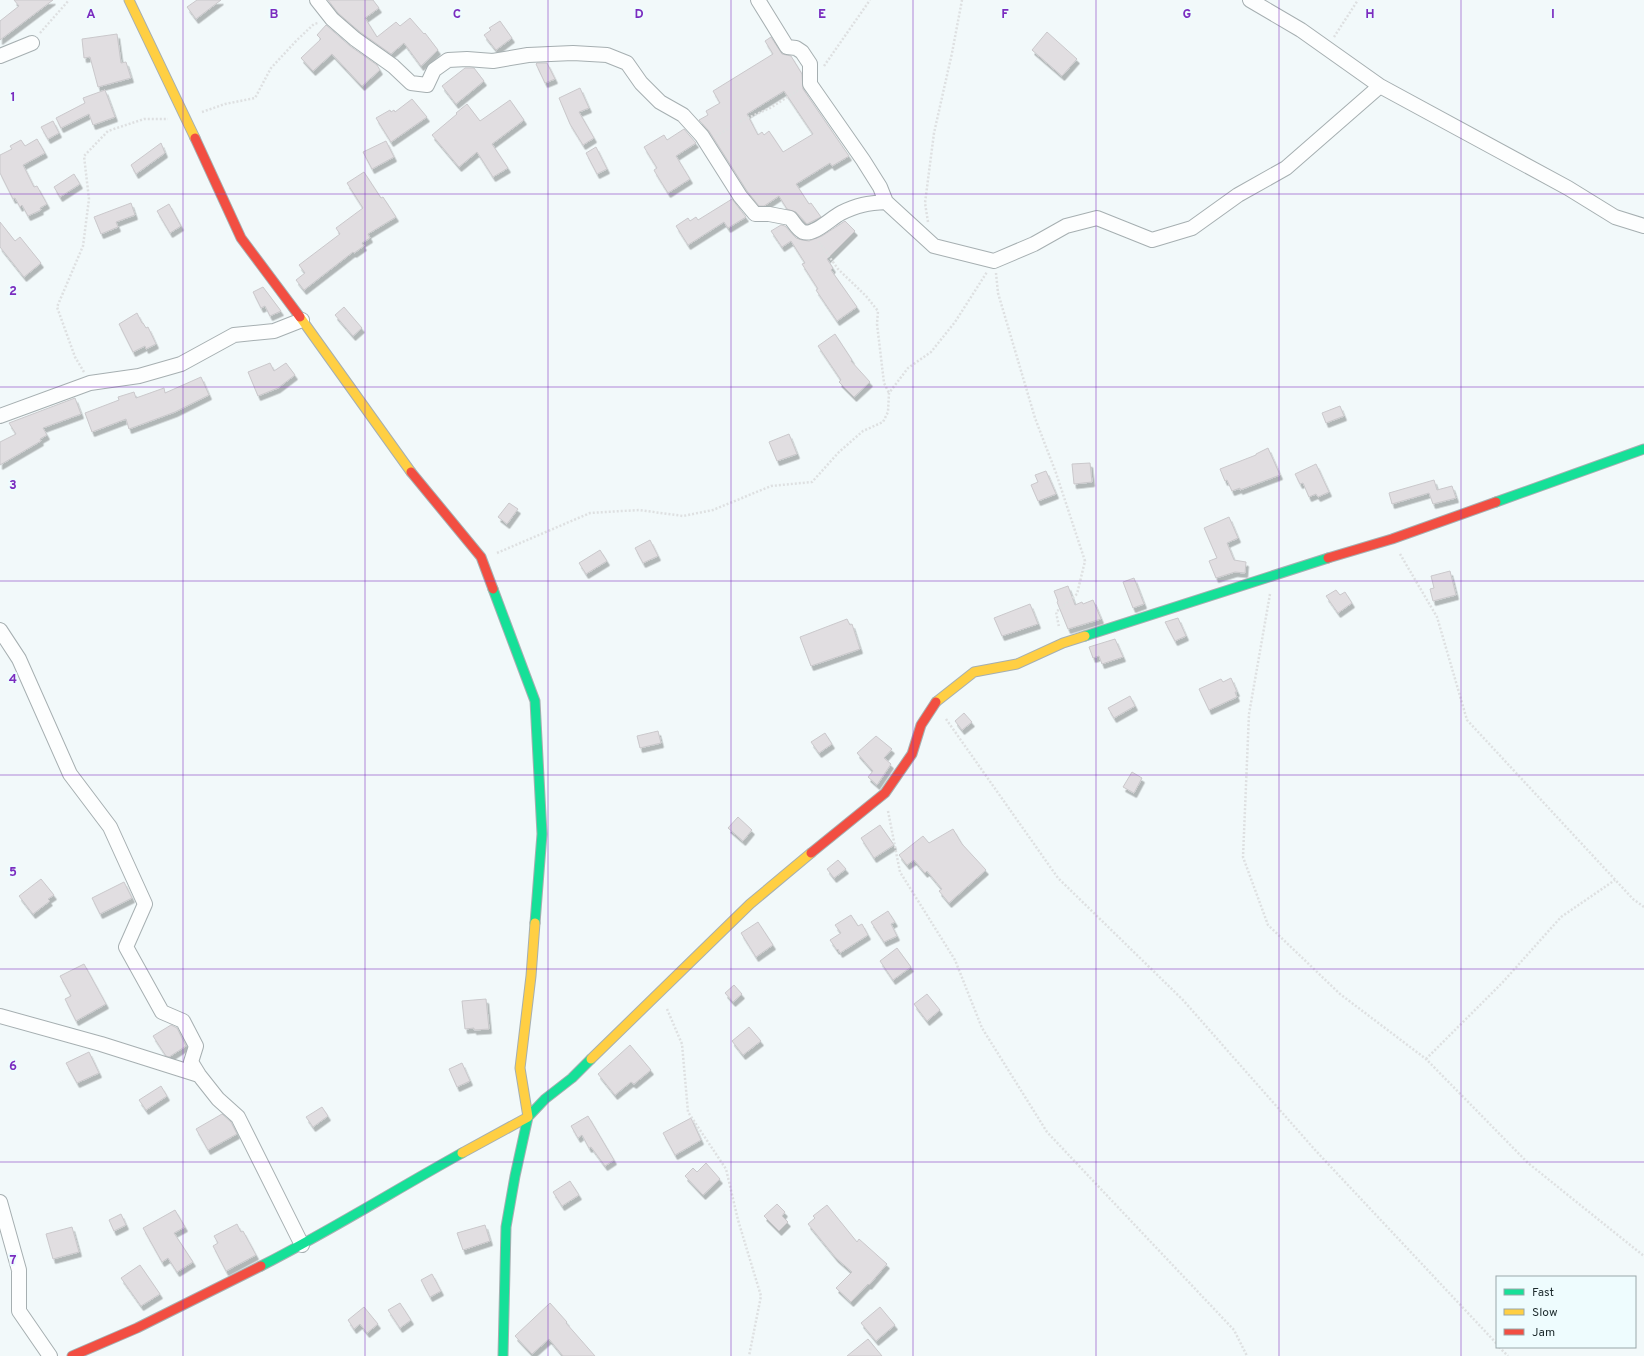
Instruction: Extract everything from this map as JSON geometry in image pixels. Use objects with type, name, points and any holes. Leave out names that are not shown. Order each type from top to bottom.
[{"type":"street","points":[[129,0],[163,69],[241,238],[302,320],[410,471],[481,557],[535,701],[542,834],[531,976],[520,1068],[528,1117],[515,1176],[506,1228],[504,1356]]},
{"type":"street","points":[[317,0],[332,19],[355,39],[393,66],[411,83],[427,85],[434,70],[448,60],[467,59],[493,62],[528,55],[573,53],[607,55],[627,63],[641,83],[660,102],[683,115],[702,136],[740,196],[754,214],[769,214],[790,218],[803,232],[812,232],[840,213],[862,204],[886,202]]},
{"type":"street","points":[[758,0],[787,47],[796,48],[802,52],[810,64],[810,84],[863,160],[880,187],[886,202],[934,246],[994,261],[1034,244],[1066,226],[1097,218],[1152,240],[1192,228],[1238,195],[1286,168],[1380,86]]},
{"type":"street","points":[[1250,0],[1301,30],[1380,86],[1568,188],[1615,217],[1644,226]]},
{"type":"street","points":[[0,56],[32,43]]},
{"type":"street","points":[[0,416],[90,383],[139,376],[181,364],[234,335],[274,332],[302,320]]},
{"type":"street","points":[[72,1356],[137,1328],[302,1245],[385,1196],[528,1117],[545,1099],[572,1078],[750,904],[851,819],[885,793],[912,754],[921,725],[935,703],[974,672],[1016,664],[1063,643],[1392,539],[1644,449]]},
{"type":"street","points":[[0,630],[19,659],[70,774],[110,827],[144,904],[126,947],[162,1012],[183,1021],[196,1046],[191,1062],[199,1076],[218,1099],[238,1117],[302,1245]]},
{"type":"street","points":[[0,1016],[101,1044],[199,1076]]},
{"type":"street","points":[[0,1202],[19,1270],[19,1311],[50,1356]]},
{"type":"path","points":[[706,142],[739,122],[770,108],[810,84],[818,75],[870,0]]},
{"type":"path","points":[[934,246],[924,203],[934,133],[962,0]]},
{"type":"path","points":[[1327,48],[1358,0]]},
{"type":"path","points":[[90,383],[75,357],[57,307],[83,246],[89,199],[84,156],[108,131],[144,119],[186,118],[226,104],[255,98],[271,68],[297,40],[314,24],[332,19]]},
{"type":"path","points":[[481,557],[501,551],[590,513],[639,510],[683,516],[713,510],[771,486],[812,482],[851,441],[863,431],[883,422],[888,412],[889,393],[884,384],[877,324],[878,310],[838,269],[812,232]]},
{"type":"path","points":[[889,393],[908,368],[931,352],[956,322],[994,261]]},
{"type":"path","points":[[994,261],[998,293],[1035,418],[1056,473],[1085,561],[1077,594],[1056,612],[1063,643]]},
{"type":"path","points":[[1392,539],[1437,618],[1467,720],[1615,880],[1633,899],[1644,907]]},
{"type":"path","points":[[1273,576],[1249,714],[1243,857],[1268,925],[1340,994],[1426,1059],[1528,1163],[1644,1256]]},
{"type":"path","points":[[935,703],[1058,878],[1182,999],[1316,1151],[1496,1343]]},
{"type":"path","points":[[885,793],[900,872],[955,960],[982,1028],[1047,1132],[1234,1330],[1247,1356]]},
{"type":"path","points":[[1426,1059],[1503,982],[1562,917],[1615,880]]},
{"type":"path","points":[[660,992],[682,1044],[688,1112],[726,1170],[738,1220],[761,1296],[749,1356]]},
{"type":"path","points":[[1501,1348],[1508,1356]]},
{"type":"building","points":[[14,0],[53,0],[0,40],[0,21],[19,6]]},
{"type":"building","points":[[197,0],[221,0],[196,19],[187,7]]},
{"type":"building","points":[[328,0],[373,0],[379,8],[365,18],[377,37],[396,22],[400,26],[410,18],[424,34],[425,33],[438,50],[421,66],[404,43],[391,54],[360,32],[338,13]]},
{"type":"building","points":[[500,21],[512,38],[496,50],[484,35],[491,30],[489,28]]},
{"type":"building","points":[[326,25],[350,46],[377,65],[380,70],[362,86],[332,54],[313,71],[301,58],[321,39],[317,35]]},
{"type":"building","points":[[1047,32],[1077,59],[1062,76],[1032,50]]},
{"type":"building","points":[[117,34],[121,63],[126,62],[131,78],[98,87],[90,57],[84,58],[82,39]]},
{"type":"building","points":[[771,37],[782,54],[791,56],[802,74],[803,89],[849,156],[832,166],[830,163],[796,184],[809,204],[811,203],[821,217],[807,224],[796,212],[787,209],[779,196],[764,206],[759,206],[747,191],[709,131],[699,120],[708,115],[706,111],[720,103],[713,91],[773,54],[765,41]],"holes":[[[784,91],[813,134],[783,152],[769,131],[764,135],[762,132],[758,135],[747,114]]]},
{"type":"building","points":[[547,63],[555,79],[545,83],[536,64]]},
{"type":"building","points":[[465,68],[474,68],[484,81],[456,104],[442,86]]},
{"type":"building","points":[[580,88],[589,108],[579,112],[594,138],[583,145],[570,124],[559,98]]},
{"type":"building","points":[[105,90],[115,117],[93,125],[89,114],[61,128],[56,118],[85,103],[83,98]]},
{"type":"building","points":[[412,99],[427,117],[391,142],[376,118],[390,110],[391,112],[394,110],[395,112]]},
{"type":"building","points":[[510,100],[524,120],[492,144],[508,168],[493,177],[477,152],[459,167],[432,135],[467,104],[480,121]]},
{"type":"building","points":[[53,121],[59,133],[48,139],[41,127]]},
{"type":"building","points":[[684,129],[696,143],[676,156],[690,179],[668,193],[654,170],[657,168],[644,147],[664,135],[667,140]]},
{"type":"building","points":[[37,139],[45,153],[23,165],[34,187],[37,186],[47,204],[40,208],[41,210],[28,216],[22,205],[20,207],[15,198],[13,199],[0,173],[0,155],[12,149],[10,146],[21,140],[25,146]]},
{"type":"building","points":[[386,141],[394,157],[372,169],[363,152]]},
{"type":"building","points":[[161,143],[165,153],[136,174],[131,165]]},
{"type":"building","points":[[596,147],[607,169],[597,174],[586,153]]},
{"type":"building","points":[[364,172],[381,198],[383,197],[396,217],[368,234],[370,238],[362,243],[364,246],[354,253],[353,252],[304,290],[296,280],[305,273],[299,265],[340,234],[336,228],[363,208],[347,183]]},
{"type":"building","points":[[74,174],[80,184],[60,197],[54,187]]},
{"type":"building","points":[[732,199],[746,217],[728,228],[724,222],[688,245],[676,226],[688,218],[690,221],[696,217],[698,220]]},
{"type":"building","points":[[131,203],[135,215],[116,222],[118,227],[101,234],[94,217]]},
{"type":"building","points":[[169,204],[181,226],[170,233],[157,211]]},
{"type":"building","points":[[845,221],[855,231],[827,259],[833,268],[831,270],[857,307],[837,321],[816,290],[818,289],[802,264],[805,263],[791,241],[782,247],[771,231],[781,225],[785,226],[796,238],[809,241],[822,236]]},
{"type":"building","points":[[0,222],[15,241],[20,237],[41,263],[24,277],[0,247]]},
{"type":"building","points":[[263,287],[281,311],[270,316],[265,306],[261,308],[253,292]]},
{"type":"building","points":[[344,307],[362,328],[353,336],[335,315]]},
{"type":"building","points":[[137,313],[142,323],[146,328],[148,327],[156,344],[146,349],[145,346],[133,352],[119,324]]},
{"type":"building","points":[[835,334],[852,360],[851,361],[870,382],[854,397],[839,382],[841,380],[818,346]]},
{"type":"building","points":[[270,363],[274,371],[286,363],[295,375],[278,388],[258,396],[248,372]]},
{"type":"building","points":[[201,377],[209,395],[175,412],[129,429],[126,419],[92,432],[85,413],[119,400],[118,397],[134,392],[136,398],[164,388],[165,393]]},
{"type":"building","points":[[75,398],[81,414],[43,428],[47,435],[40,439],[41,441],[0,465],[0,442],[16,434],[9,423]]},
{"type":"building","points":[[1340,406],[1344,416],[1326,423],[1322,413]]},
{"type":"building","points":[[789,434],[797,454],[777,461],[769,442]]},
{"type":"building","points":[[1268,448],[1280,475],[1240,490],[1240,488],[1232,491],[1227,480],[1225,481],[1220,469],[1256,455]]},
{"type":"building","points":[[1090,463],[1092,482],[1074,484],[1072,464]]},
{"type":"building","points":[[1316,464],[1329,492],[1318,497],[1316,494],[1309,497],[1303,483],[1300,484],[1295,474]]},
{"type":"building","points":[[1046,471],[1056,494],[1038,501],[1031,485],[1038,482],[1035,475]]},
{"type":"building","points":[[1434,480],[1437,490],[1452,486],[1456,498],[1433,504],[1429,493],[1392,504],[1389,493]]},
{"type":"building","points":[[509,503],[518,509],[507,524],[498,517]]},
{"type":"building","points":[[1229,517],[1238,538],[1227,543],[1234,560],[1246,562],[1245,573],[1235,572],[1216,578],[1209,561],[1217,558],[1204,528]]},
{"type":"building","points":[[650,540],[658,556],[643,563],[635,548]]},
{"type":"building","points":[[600,550],[607,561],[586,574],[579,563]]},
{"type":"building","points":[[1450,571],[1456,595],[1433,601],[1430,589],[1434,588],[1431,576]]},
{"type":"building","points":[[1134,578],[1144,604],[1133,608],[1123,582]]},
{"type":"building","points":[[1068,586],[1075,605],[1093,600],[1101,619],[1068,629],[1054,591]]},
{"type":"building","points":[[1336,590],[1340,595],[1345,592],[1352,603],[1338,613],[1326,596]]},
{"type":"building","points":[[1030,604],[1038,624],[1002,636],[994,618]]},
{"type":"building","points":[[1178,618],[1186,636],[1175,641],[1165,622]]},
{"type":"building","points":[[847,619],[850,625],[852,624],[860,649],[811,666],[800,637]]},
{"type":"building","points":[[1115,639],[1123,657],[1102,664],[1099,656],[1093,658],[1089,647]]},
{"type":"building","points":[[1231,678],[1237,692],[1235,692],[1237,697],[1209,710],[1199,689],[1221,679],[1223,682]]},
{"type":"building","points":[[1130,696],[1135,706],[1114,718],[1108,708]]},
{"type":"building","points":[[964,713],[972,722],[962,730],[955,721]]},
{"type":"building","points":[[658,731],[661,743],[640,748],[637,736]]},
{"type":"building","points":[[825,733],[832,744],[819,753],[811,742]]},
{"type":"building","points":[[876,736],[892,749],[884,758],[891,764],[877,785],[868,777],[873,771],[857,753]]},
{"type":"building","points":[[1132,772],[1142,778],[1134,793],[1123,787]]},
{"type":"building","points":[[738,817],[752,830],[743,841],[728,828]]},
{"type":"building","points":[[880,825],[894,845],[874,858],[861,838]]},
{"type":"building","points":[[953,829],[962,844],[986,870],[949,903],[939,891],[942,889],[927,871],[925,873],[914,860],[907,865],[899,855],[923,836],[929,843]]},
{"type":"building","points":[[838,860],[846,869],[834,878],[827,869]]},
{"type":"building","points":[[41,879],[54,895],[48,899],[50,901],[33,914],[19,896]]},
{"type":"building","points":[[124,882],[132,898],[100,914],[92,898]]},
{"type":"building","points":[[888,911],[895,922],[891,924],[897,936],[884,942],[871,922]]},
{"type":"building","points":[[851,915],[858,926],[862,924],[868,935],[840,953],[830,940],[841,933],[835,925]]},
{"type":"building","points":[[758,922],[773,945],[756,957],[741,933]]},
{"type":"building","points":[[897,948],[911,967],[893,980],[880,961]]},
{"type":"building","points":[[84,964],[106,1004],[76,1021],[65,999],[71,996],[60,976]]},
{"type":"building","points":[[734,985],[742,994],[733,1002],[725,993]]},
{"type":"building","points":[[927,994],[940,1010],[927,1021],[914,1004]]},
{"type":"building","points":[[486,999],[489,1029],[465,1029],[462,1001]]},
{"type":"building","points":[[171,1025],[177,1028],[186,1046],[169,1057],[166,1056],[153,1036]]},
{"type":"building","points":[[749,1027],[761,1041],[743,1055],[732,1041]]},
{"type":"building","points":[[630,1045],[651,1070],[634,1084],[631,1082],[615,1095],[598,1074]]},
{"type":"building","points":[[89,1052],[99,1073],[77,1083],[66,1063]]},
{"type":"building","points":[[462,1063],[470,1081],[457,1087],[449,1069]]},
{"type":"building","points":[[161,1086],[167,1096],[146,1110],[139,1100]]},
{"type":"building","points":[[322,1107],[328,1116],[313,1127],[306,1117]]},
{"type":"building","points":[[222,1114],[231,1122],[237,1134],[208,1150],[196,1129]]},
{"type":"building","points":[[588,1116],[614,1160],[605,1166],[591,1147],[589,1148],[582,1135],[578,1138],[571,1126]]},
{"type":"building","points":[[691,1118],[701,1140],[675,1155],[663,1133]]},
{"type":"building","points":[[706,1163],[720,1179],[703,1195],[685,1176],[693,1168],[697,1172]]},
{"type":"building","points":[[570,1181],[579,1195],[562,1206],[553,1192]]},
{"type":"building","points":[[777,1204],[785,1212],[782,1216],[788,1222],[779,1231],[764,1216]]},
{"type":"building","points":[[827,1205],[857,1242],[859,1239],[887,1264],[869,1285],[868,1284],[851,1302],[836,1288],[852,1272],[836,1258],[808,1224],[815,1218],[813,1216]]},
{"type":"building","points":[[175,1210],[185,1227],[174,1233],[193,1262],[177,1272],[168,1258],[162,1262],[143,1228]]},
{"type":"building","points":[[121,1214],[126,1225],[114,1231],[109,1220]]},
{"type":"building","points":[[237,1224],[241,1232],[243,1231],[256,1255],[226,1271],[213,1246],[218,1243],[214,1236]]},
{"type":"building","points":[[485,1225],[490,1241],[463,1250],[457,1233]]},
{"type":"building","points":[[72,1227],[79,1252],[53,1259],[46,1234]]},
{"type":"building","points":[[140,1265],[160,1294],[141,1306],[121,1278]]},
{"type":"building","points":[[432,1274],[441,1291],[430,1297],[421,1280]]},
{"type":"building","points":[[400,1303],[411,1320],[400,1328],[388,1310]]},
{"type":"building","points":[[550,1303],[595,1356],[563,1356],[549,1339],[532,1354],[515,1336]]},
{"type":"building","points":[[364,1307],[378,1324],[367,1333],[360,1324],[354,1329],[348,1320]]},
{"type":"building","points":[[880,1307],[895,1325],[876,1341],[861,1323]]},
{"type":"building","points":[[868,1339],[882,1356],[847,1356]]},
{"type":"traffic: fast","points":[[1496,502],[1644,449]]},
{"type":"traffic: fast","points":[[1085,636],[1328,558]]},
{"type":"traffic: fast","points":[[493,589],[535,701],[542,834],[535,923]]},
{"type":"traffic: fast","points":[[503,1356],[506,1227],[528,1117],[545,1099],[572,1078],[591,1059]]},
{"type":"traffic: fast","points":[[261,1266],[312,1239],[462,1153]]},
{"type":"traffic: slow","points":[[129,0],[195,138]]},
{"type":"traffic: slow","points":[[300,317],[411,472]]},
{"type":"traffic: slow","points":[[936,702],[974,672],[1017,664],[1063,643],[1085,636]]},
{"type":"traffic: slow","points":[[591,1059],[750,904],[811,853]]},
{"type":"traffic: slow","points":[[462,1153],[528,1117],[520,1068],[531,976],[535,923]]},
{"type":"traffic: jam","points":[[195,138],[241,238],[300,317]]},
{"type":"traffic: jam","points":[[411,472],[481,557],[493,589]]},
{"type":"traffic: jam","points":[[1328,558],[1392,539],[1496,502]]},
{"type":"traffic: jam","points":[[811,853],[885,793],[912,754],[921,725],[936,702]]},
{"type":"traffic: jam","points":[[72,1356],[137,1328],[261,1266]]}]
